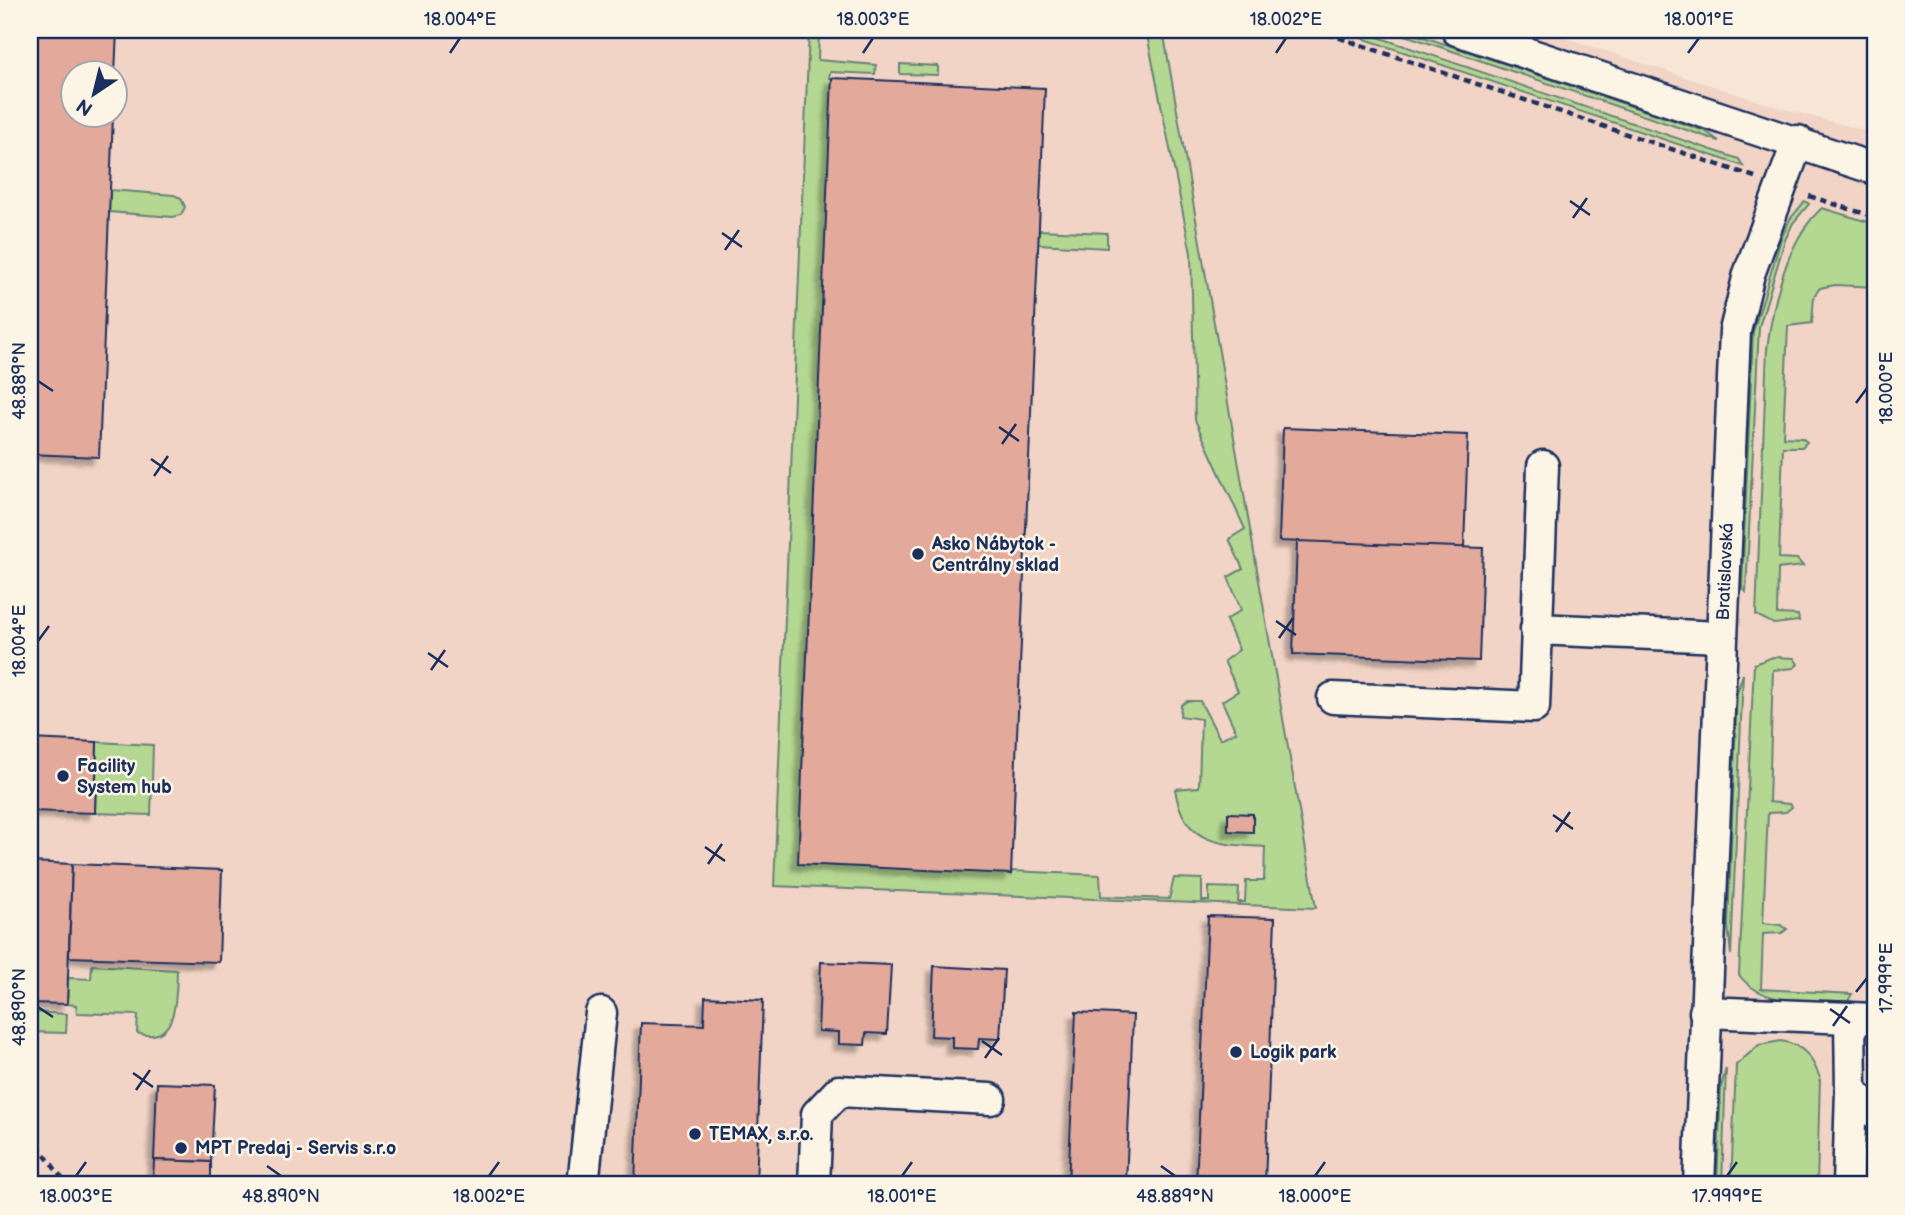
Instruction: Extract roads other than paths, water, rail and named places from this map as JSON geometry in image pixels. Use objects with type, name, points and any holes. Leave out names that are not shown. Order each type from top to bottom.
[{"type":"lane","points":[[1457,30],[1798,141],[1875,169]]},
{"type":"lane","name":"Bratislavská","points":[[1699,1185],[1735,331],[1749,274],[1798,141]]},
{"type":"lane","points":[[1333,698],[1534,706],[1543,466]]},
{"type":"lane","points":[[1536,629],[1721,637]]},
{"type":"lane","points":[[1705,1012],[1865,1018],[1852,1091],[1848,1185]]},
{"type":"lane","points":[[583,1185],[601,1013]]},
{"type":"lane","points":[[814,1185],[817,1114],[839,1091],[990,1099]]},
{"type":"lane","points":[[1852,1091],[1875,1113]]},
{"type":"place","name":"Asko Nábytok - Centrálny sklad","points":[[918,554]]},
{"type":"place","name":"Facility System hub","points":[[63,776]]},
{"type":"place","name":"Logik park","points":[[1236,1052]]},
{"type":"place","name":"TEMAX, s.r.o.","points":[[695,1134]]},
{"type":"place","name":"MPT Predaj - Servis s.r.o","points":[[181,1148]]}]
